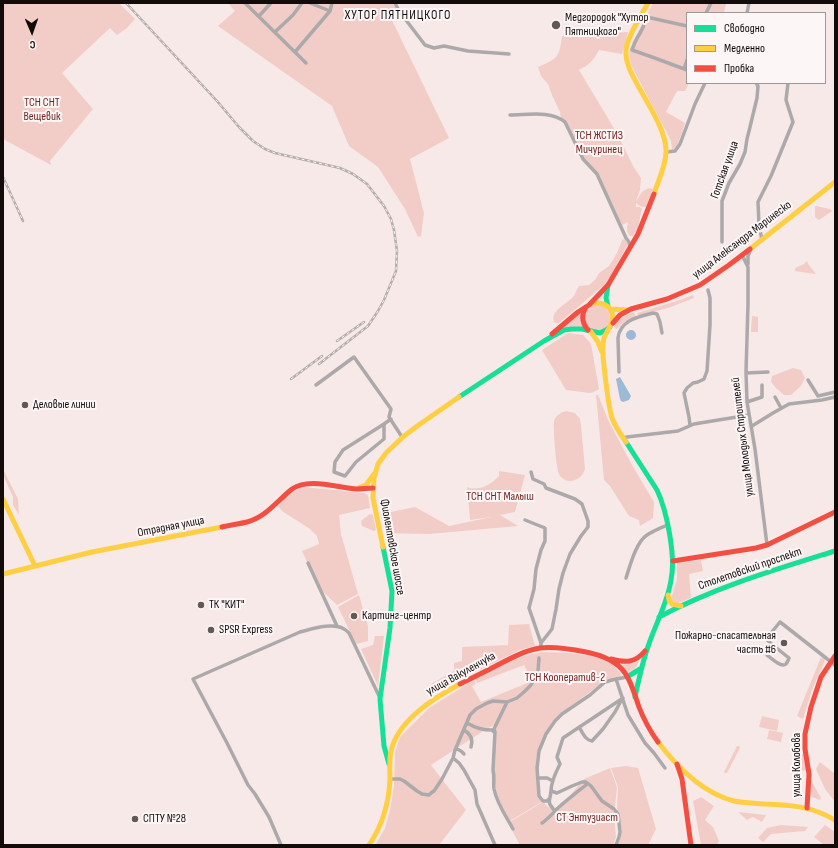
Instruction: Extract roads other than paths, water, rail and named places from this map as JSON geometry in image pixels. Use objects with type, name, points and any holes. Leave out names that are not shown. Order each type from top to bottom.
[{"type":"main road","name":"Фиолентовское шоссе","points":[[603,354],[598,342],[585,327],[582,315],[588,306],[608,285],[638,234],[653,198],[666,160],[665,142],[662,131],[632,77],[626,58],[626,49],[633,31],[648,3]]},
{"type":"main road","name":"улица Александра Маринеско","points":[[609,307],[617,310],[630,309],[667,299],[700,285],[762,240],[835,182]]},
{"type":"main road","name":"Фиолентовское шоссе","points":[[608,285],[606,298],[613,316],[611,326],[604,339],[603,354],[609,406],[613,420],[623,438],[657,490],[663,506],[673,561],[672,578],[668,596],[659,617]]},
{"type":"main road","points":[[588,306],[593,303],[601,303],[609,307]]},
{"type":"main road","name":"Фиолентовское шоссе","points":[[545,341],[565,322],[588,306]]},
{"type":"main road","name":"улица Александра Маринеско","points":[[611,326],[620,315],[630,309]]},
{"type":"main road","name":"Фиолентовское шоссе","points":[[390,766],[384,746],[380,699],[390,628],[392,591],[373,498],[375,473],[381,460],[402,437],[454,399],[545,341],[564,330],[580,328],[599,333],[607,330],[611,326]]},
{"type":"main road","points":[[357,489],[366,485],[375,473]]},
{"type":"main road","name":"Отрадная улица","points":[[3,574],[92,552],[248,522],[257,519],[290,489],[303,483],[357,489],[373,488]]},
{"type":"main road","points":[[357,489],[365,490],[373,498]]},
{"type":"main road","points":[[3,499],[35,566]]},
{"type":"main road","points":[[673,561],[756,548],[766,545],[835,512]]},
{"type":"main road","name":"Столетовский проспект","points":[[659,617],[716,590],[745,579],[835,551]]},
{"type":"main road","points":[[668,596],[672,604],[681,606]]},
{"type":"main road","points":[[663,608],[681,606]]},
{"type":"main road","points":[[635,697],[640,669],[659,617]]},
{"type":"main road","points":[[543,647],[589,652],[621,662],[633,661],[642,656],[648,646]]},
{"type":"main road","points":[[543,647],[587,653],[602,657],[613,663],[627,677]]},
{"type":"main road","name":"улица Вакуленчука","points":[[369,845],[382,822],[390,779],[392,748],[401,730],[430,702],[452,688],[518,655],[543,647]]},
{"type":"main road","name":"улица Колобова","points":[[807,808],[809,774],[805,749],[805,734],[811,706],[821,677],[833,664],[835,656]]},
{"type":"main road","points":[[610,659],[621,668],[627,677],[642,715],[657,741],[677,764],[703,787],[717,795],[734,801],[807,808],[826,814],[835,820]]},
{"type":"main road","points":[[627,677],[640,669]]},
{"type":"main road","points":[[384,746],[386,750],[392,748]]},
{"type":"main road","points":[[677,764],[682,781],[691,845]]},
{"type":"main road","points":[[682,781],[685,771]]},
{"type":"main road","points":[[682,781],[689,779],[696,781]]},
{"type":"street","points":[[244,3],[306,63]]},
{"type":"street","points":[[259,16],[271,3]]},
{"type":"street","points":[[275,32],[293,15],[302,3]]},
{"type":"street","points":[[310,3],[330,11]]},
{"type":"street","points":[[295,52],[330,11],[332,3]]},
{"type":"street","points":[[395,3],[399,11],[425,45],[434,48],[444,46],[468,51],[510,54]]},
{"type":"street","points":[[706,12],[711,3]]},
{"type":"street","points":[[641,16],[686,26]]},
{"type":"street","points":[[641,16],[645,19],[645,23],[632,50],[685,70]]},
{"type":"street","points":[[666,152],[675,151],[680,144],[695,104],[705,84]]},
{"type":"street","name":"Готская улица","points":[[722,242],[722,201],[729,183],[745,152],[757,98],[758,86],[757,84]]},
{"type":"street","points":[[762,240],[759,225],[758,202],[771,176],[793,122],[786,100],[788,84]]},
{"type":"street","points":[[510,115],[543,114],[560,118],[565,122],[583,159],[597,174],[629,242],[630,248]]},
{"type":"street","points":[[748,267],[748,256],[752,247]]},
{"type":"street","name":"улица Молодых Строителей","points":[[742,255],[748,267],[746,373],[747,402],[752,426],[766,545]]},
{"type":"street","points":[[690,426],[684,393],[687,388],[704,379],[707,371],[710,326],[710,298],[708,290]]},
{"type":"street","points":[[619,372],[618,333],[623,324],[630,320],[653,313],[656,314],[660,322],[662,333]]},
{"type":"street","points":[[611,326],[618,333]]},
{"type":"street","points":[[316,385],[354,357],[391,409],[389,417],[402,437]]},
{"type":"street","points":[[746,373],[768,372]]},
{"type":"street","points":[[808,380],[818,396],[835,392]]},
{"type":"street","points":[[747,402],[762,397],[762,386]]},
{"type":"street","points":[[775,397],[781,408]]},
{"type":"street","points":[[752,426],[789,404],[835,397]]},
{"type":"street","points":[[623,438],[678,431],[690,426],[749,415]]},
{"type":"street","points":[[384,424],[384,439],[356,462],[345,476],[334,472],[335,462],[343,450],[391,419]]},
{"type":"street","points":[[531,472],[533,479],[544,484],[546,488],[575,499],[582,504],[588,521],[588,526],[570,554],[563,573],[552,629],[543,647]]},
{"type":"street","points":[[525,520],[545,528],[545,541],[536,569],[534,589],[529,608],[543,647]]},
{"type":"street","points":[[626,578],[641,541],[645,536],[667,525]]},
{"type":"street","points":[[281,845],[269,817],[248,785],[193,679],[300,632],[324,626],[336,626],[308,563]]},
{"type":"street","points":[[774,646],[767,655],[781,665],[786,664],[789,658],[766,639],[780,622],[833,664]]},
{"type":"street","name":"Фиолентовское шоссе","points":[[336,626],[344,628],[349,633],[380,699]]},
{"type":"street","points":[[390,779],[404,781],[422,794],[428,795],[434,791],[453,758],[466,724],[473,712],[493,701],[507,702],[517,698],[531,685],[538,671],[539,658]]},
{"type":"street","points":[[549,799],[547,801],[543,801],[540,796],[538,764],[539,751],[546,734],[562,714],[605,682],[627,677]]},
{"type":"street","points":[[616,679],[628,715],[645,743],[665,768]]},
{"type":"street","points":[[555,811],[550,805],[549,799],[555,774],[560,764],[557,757],[563,738],[622,698]]},
{"type":"street","points":[[579,727],[588,740],[592,740],[603,729],[615,712],[622,698]]},
{"type":"street","points":[[507,702],[494,728],[493,770],[494,788],[500,806],[513,829]]},
{"type":"street","points":[[466,724],[483,730],[492,730],[495,733]]},
{"type":"street","points":[[464,730],[472,739],[471,748]]},
{"type":"street","points":[[455,751],[457,749],[464,754]]},
{"type":"street","points":[[453,758],[464,770],[474,790],[477,804],[495,845]]},
{"type":"street","points":[[539,778],[547,778],[553,781]]},
{"type":"street","points":[[551,791],[558,793],[582,782],[586,782],[591,786],[602,801],[614,809],[618,814],[620,832],[616,845]]},
{"type":"street","points":[[542,824],[575,793],[586,785],[586,782]]},
{"type":"water","points":[[629,330],[633,330],[635,331],[635,339],[629,340],[626,337],[626,333]]},
{"type":"water","points":[[620,377],[631,396],[629,400],[623,402],[620,399],[616,379]]},
{"type":"railway","points":[[126,3],[253,141],[265,149],[275,153],[340,168],[353,174],[367,184],[384,206],[391,219],[397,251],[396,271],[384,300],[368,326],[319,364]]},
{"type":"railway","points":[[3,177],[23,221]]},
{"type":"railway","points":[[337,341],[364,322]]},
{"type":"railway","points":[[291,379],[322,356]]},
{"type":"place","name":"Медгородок \"Хутор Пятницкого\"","points":[[556,25]]},
{"type":"place","name":"Деловые линии","points":[[25,405]]},
{"type":"place","name":"ТК \"КИТ\"","points":[[201,605]]},
{"type":"place","name":"Картинг-центр","points":[[354,616]]},
{"type":"place","name":"SPSR Express","points":[[211,630]]},
{"type":"place","name":"Пожарно-спасательная часть #6","points":[[784,643]]},
{"type":"place","name":"СПТУ №28","points":[[135,819]]},
{"type":"district","name":"ХУТОР ПЯТНИЦКОГО","points":[[398,16]]},
{"type":"park label","name":"ТСН СНТ Вещевик","points":[[42,110]]},
{"type":"park label","name":"ТСН ЖСТИЗ Мичуринец","points":[[599,143]]},
{"type":"park label","name":"ТСН СНТ Малыш","points":[[500,497]]},
{"type":"park label","name":"ТСН Кооператив-2","points":[[565,678]]},
{"type":"park label","name":"СТ Энтузиаст","points":[[587,818]]}]
